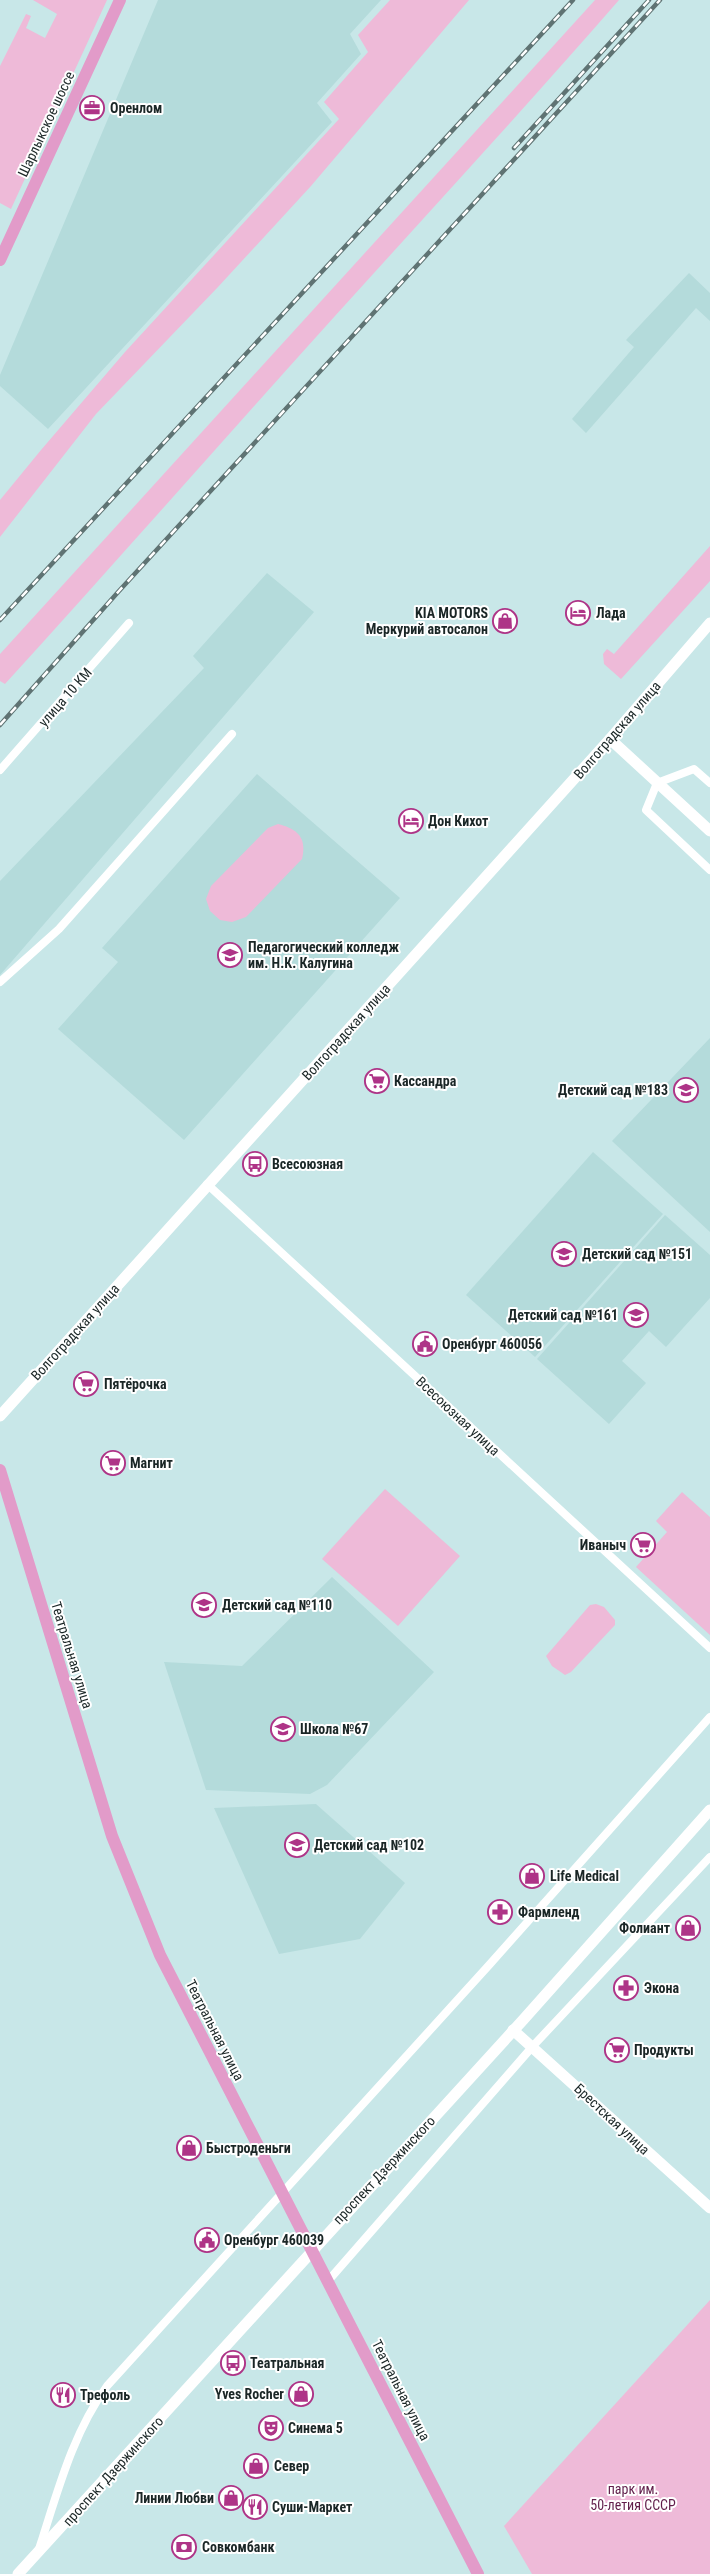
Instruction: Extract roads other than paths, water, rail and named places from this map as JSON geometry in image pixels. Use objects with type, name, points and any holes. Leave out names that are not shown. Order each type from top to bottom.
[{"type":"main road","name":"Шарлыкское шоссе","points":[[0,260],[120,0]]},
{"type":"main road","name":"Волгоградская улица","points":[[0,1416],[207,1184],[610,739],[710,623]]},
{"type":"main road","points":[[610,739],[710,831]]},
{"type":"main road","name":"Театральная улица","points":[[0,1470],[96,1784],[134,1896],[160,1955],[478,2574]]},
{"type":"main road","name":"проспект Дзержинского","points":[[18,2574],[514,2030],[710,1810]]},
{"type":"main road","name":"Брестская улица","points":[[514,2030],[534,2046],[710,2208]]},
{"type":"street","name":"улица 10 КМ","points":[[0,770],[129,623]]},
{"type":"street","points":[[0,982],[59,929],[232,734]]},
{"type":"street","points":[[710,783],[694,769],[657,783],[646,810],[710,870]]},
{"type":"street","name":"Всесоюзная улица","points":[[207,1184],[710,1648]]},
{"type":"street","points":[[37,2553],[65,2471],[97,2400],[180,2303],[282,2194],[710,1717]]},
{"type":"street","points":[[328,2281],[534,2046],[710,1857]]},
{"type":"railway","points":[[0,620],[573,0]]},
{"type":"railway","points":[[514,148],[649,0]]},
{"type":"railway","points":[[0,725],[119,591],[660,0]]},
{"type":"place","name":"Оренлом","points":[[92,108]]},
{"type":"place","name":"Лада","points":[[578,613]]},
{"type":"place","name":"KIA MOTORS Меркурий автосалон","points":[[505,621]]},
{"type":"place","name":"Дон Кихот","points":[[411,821]]},
{"type":"place","name":"Педагогический колледж им. Н.К. Калугина","points":[[230,955]]},
{"type":"place","name":"Кассандра","points":[[377,1081]]},
{"type":"place","name":"Детский сад №183","points":[[686,1090]]},
{"type":"place","name":"Всесоюзная","points":[[255,1164]]},
{"type":"place","name":"Детский сад №151","points":[[564,1254]]},
{"type":"place","name":"Детский сад №161","points":[[636,1315]]},
{"type":"place","name":"Оренбург 460056","points":[[425,1344]]},
{"type":"place","name":"Пятёрочка","points":[[86,1384]]},
{"type":"place","name":"Магнит","points":[[113,1463]]},
{"type":"place","name":"Иваныч","points":[[643,1545]]},
{"type":"place","name":"Детский сад №110","points":[[204,1605]]},
{"type":"place","name":"Школа №67","points":[[283,1729]]},
{"type":"place","name":"Детский сад №102","points":[[297,1845]]},
{"type":"place","name":"Life Medical","points":[[532,1876]]},
{"type":"place","name":"Фармленд","points":[[500,1912]]},
{"type":"place","name":"Фолиант","points":[[688,1928]]},
{"type":"place","name":"Экона","points":[[626,1988]]},
{"type":"place","name":"Продукты","points":[[617,2050]]},
{"type":"place","name":"Быстроденьги","points":[[189,2148]]},
{"type":"place","name":"Оренбург 460039","points":[[207,2240]]},
{"type":"place","name":"Театральная","points":[[233,2363]]},
{"type":"place","name":"Yves Rocher","points":[[301,2394]]},
{"type":"place","name":"Трефоль","points":[[63,2395]]},
{"type":"place","name":"Синема 5","points":[[271,2428]]},
{"type":"place","name":"Север","points":[[256,2466]]},
{"type":"place","name":"Линии Любви","points":[[231,2498]]},
{"type":"place","name":"Суши-Маркет","points":[[255,2507]]},
{"type":"place","name":"Совкомбанк","points":[[184,2547]]},
{"type":"park label","name":"парк им. 50-летия СССР","points":[[633,2498]]}]
